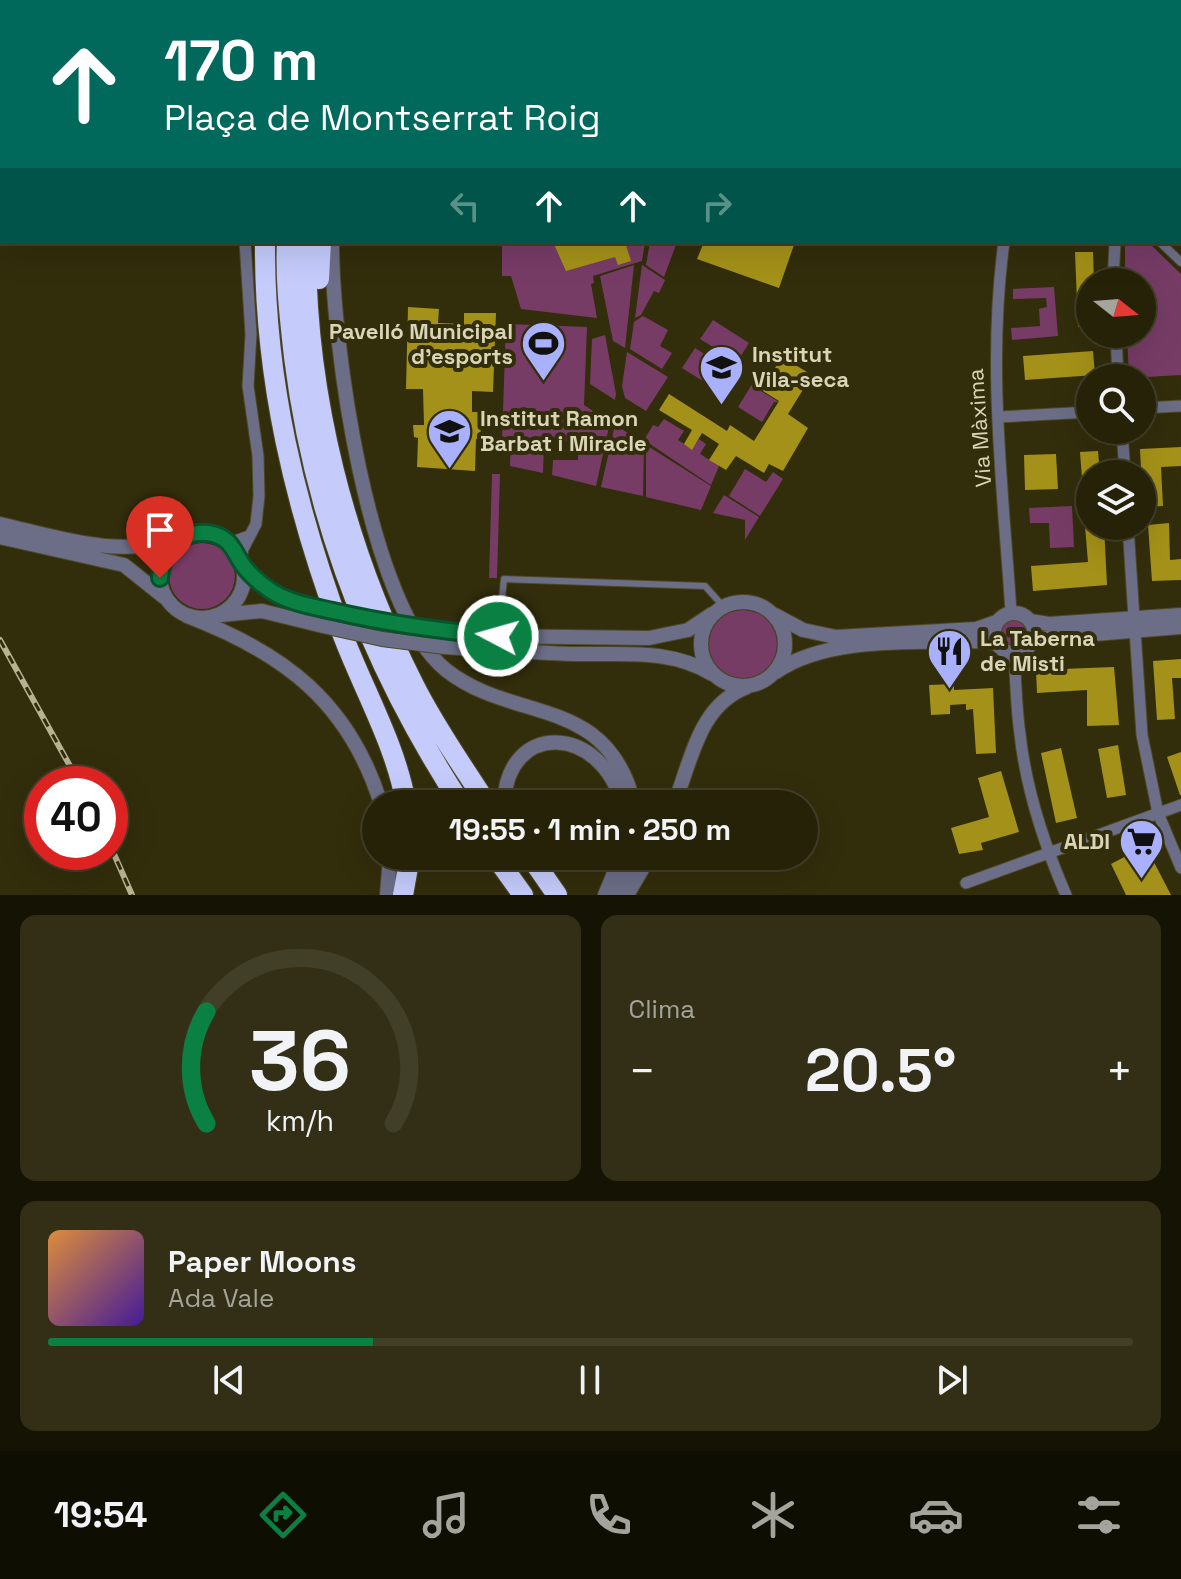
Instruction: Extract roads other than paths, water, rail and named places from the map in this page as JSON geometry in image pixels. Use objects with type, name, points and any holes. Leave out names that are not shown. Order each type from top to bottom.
[{"type":"highway","points":[[265,244],[271,362],[283,436],[300,508],[347,647],[403,790]]},
{"type":"highway","points":[[306,244],[311,348],[325,435],[360,563],[432,719],[478,790]]},
{"type":"highway","points":[[321,244],[319,303],[327,412],[325,435]]},
{"type":"highway","points":[[286,245],[290,321],[300,396],[310,452],[329,524],[377,652],[452,790]]},
{"type":"highway","points":[[403,895],[407,870]]},
{"type":"highway","points":[[502,870],[515,895]]},
{"type":"highway","points":[[505,870],[523,895]]},
{"type":"highway","points":[[530,870],[547,895]]},
{"type":"highway","points":[[540,870],[557,895]]},
{"type":"street","points":[[216,616],[225,612],[239,597],[245,578],[242,563],[256,524],[259,496],[258,456],[248,386],[251,334],[245,244]]},
{"type":"street","points":[[332,244],[341,371],[356,455],[396,590],[419,636],[435,659],[457,677],[489,692],[551,712],[584,728],[604,746],[621,768],[629,790]]},
{"type":"street","name":"Via Màxima","points":[[1004,244],[996,300],[995,361],[1011,612]]},
{"type":"street","points":[[1114,268],[1115,244]]},
{"type":"street","points":[[1164,244],[1181,262]]},
{"type":"street","points":[[1156,407],[1181,406]]},
{"type":"street","points":[[998,417],[1076,413]]},
{"type":"street","points":[[0,524],[112,548],[138,549],[208,533],[235,541],[250,536]]},
{"type":"street","points":[[0,537],[124,565],[187,616],[252,643],[311,686],[355,744],[375,790]]},
{"type":"street","points":[[167,600],[162,589],[161,566],[165,554],[182,538]]},
{"type":"street","points":[[224,539],[242,563],[276,594],[314,607],[374,621],[432,630],[498,636],[649,638],[688,630],[717,610],[748,601],[803,630],[836,637],[976,629],[996,622],[1011,612],[1022,614],[1030,621],[1049,624],[1181,627]]},
{"type":"street","points":[[1129,540],[1142,735],[1158,813],[1181,868]]},
{"type":"street","points":[[712,674],[700,651],[700,638],[717,610]]},
{"type":"street","points":[[187,616],[207,618],[262,611],[382,639],[445,647],[513,652],[662,655],[695,664],[722,682],[748,687]]},
{"type":"street","points":[[772,612],[780,623],[785,650],[772,675]]},
{"type":"street","points":[[1033,639],[1181,615]]},
{"type":"street","points":[[996,622],[993,632],[996,643],[1014,653],[1026,649],[1033,639],[1030,621]]},
{"type":"street","points":[[680,790],[711,711],[732,693],[772,675],[790,662],[818,650],[973,641],[996,643]]},
{"type":"street","points":[[1014,653],[1020,735],[1048,853],[1066,895]]},
{"type":"street","points":[[507,790],[518,761],[531,750],[555,743],[573,744],[596,756],[613,777],[617,790]]},
{"type":"street","points":[[966,883],[1181,805]]},
{"type":"street","points":[[387,895],[389,870]]},
{"type":"street","points":[[605,895],[615,870]]},
{"type":"street","points":[[617,895],[627,870]]},
{"type":"street","points":[[627,895],[642,870]]},
{"type":"lane","points":[[498,636],[504,579],[705,586],[717,610]]},
{"type":"railway","points":[[0,640],[70,766]]},
{"type":"railway","points":[[121,870],[132,895]]},
{"type":"place","name":"Pavelló Municipal d'esports","points":[[544,383]]},
{"type":"place","name":"Institut Vila-seca","points":[[721,406]]},
{"type":"place","name":"Institut Ramon Barbat i Miracle","points":[[449,470]]},
{"type":"place","name":"La Taberna de Misti","points":[[949,690]]},
{"type":"place","name":"ALDI","points":[[1141,880]]}]
